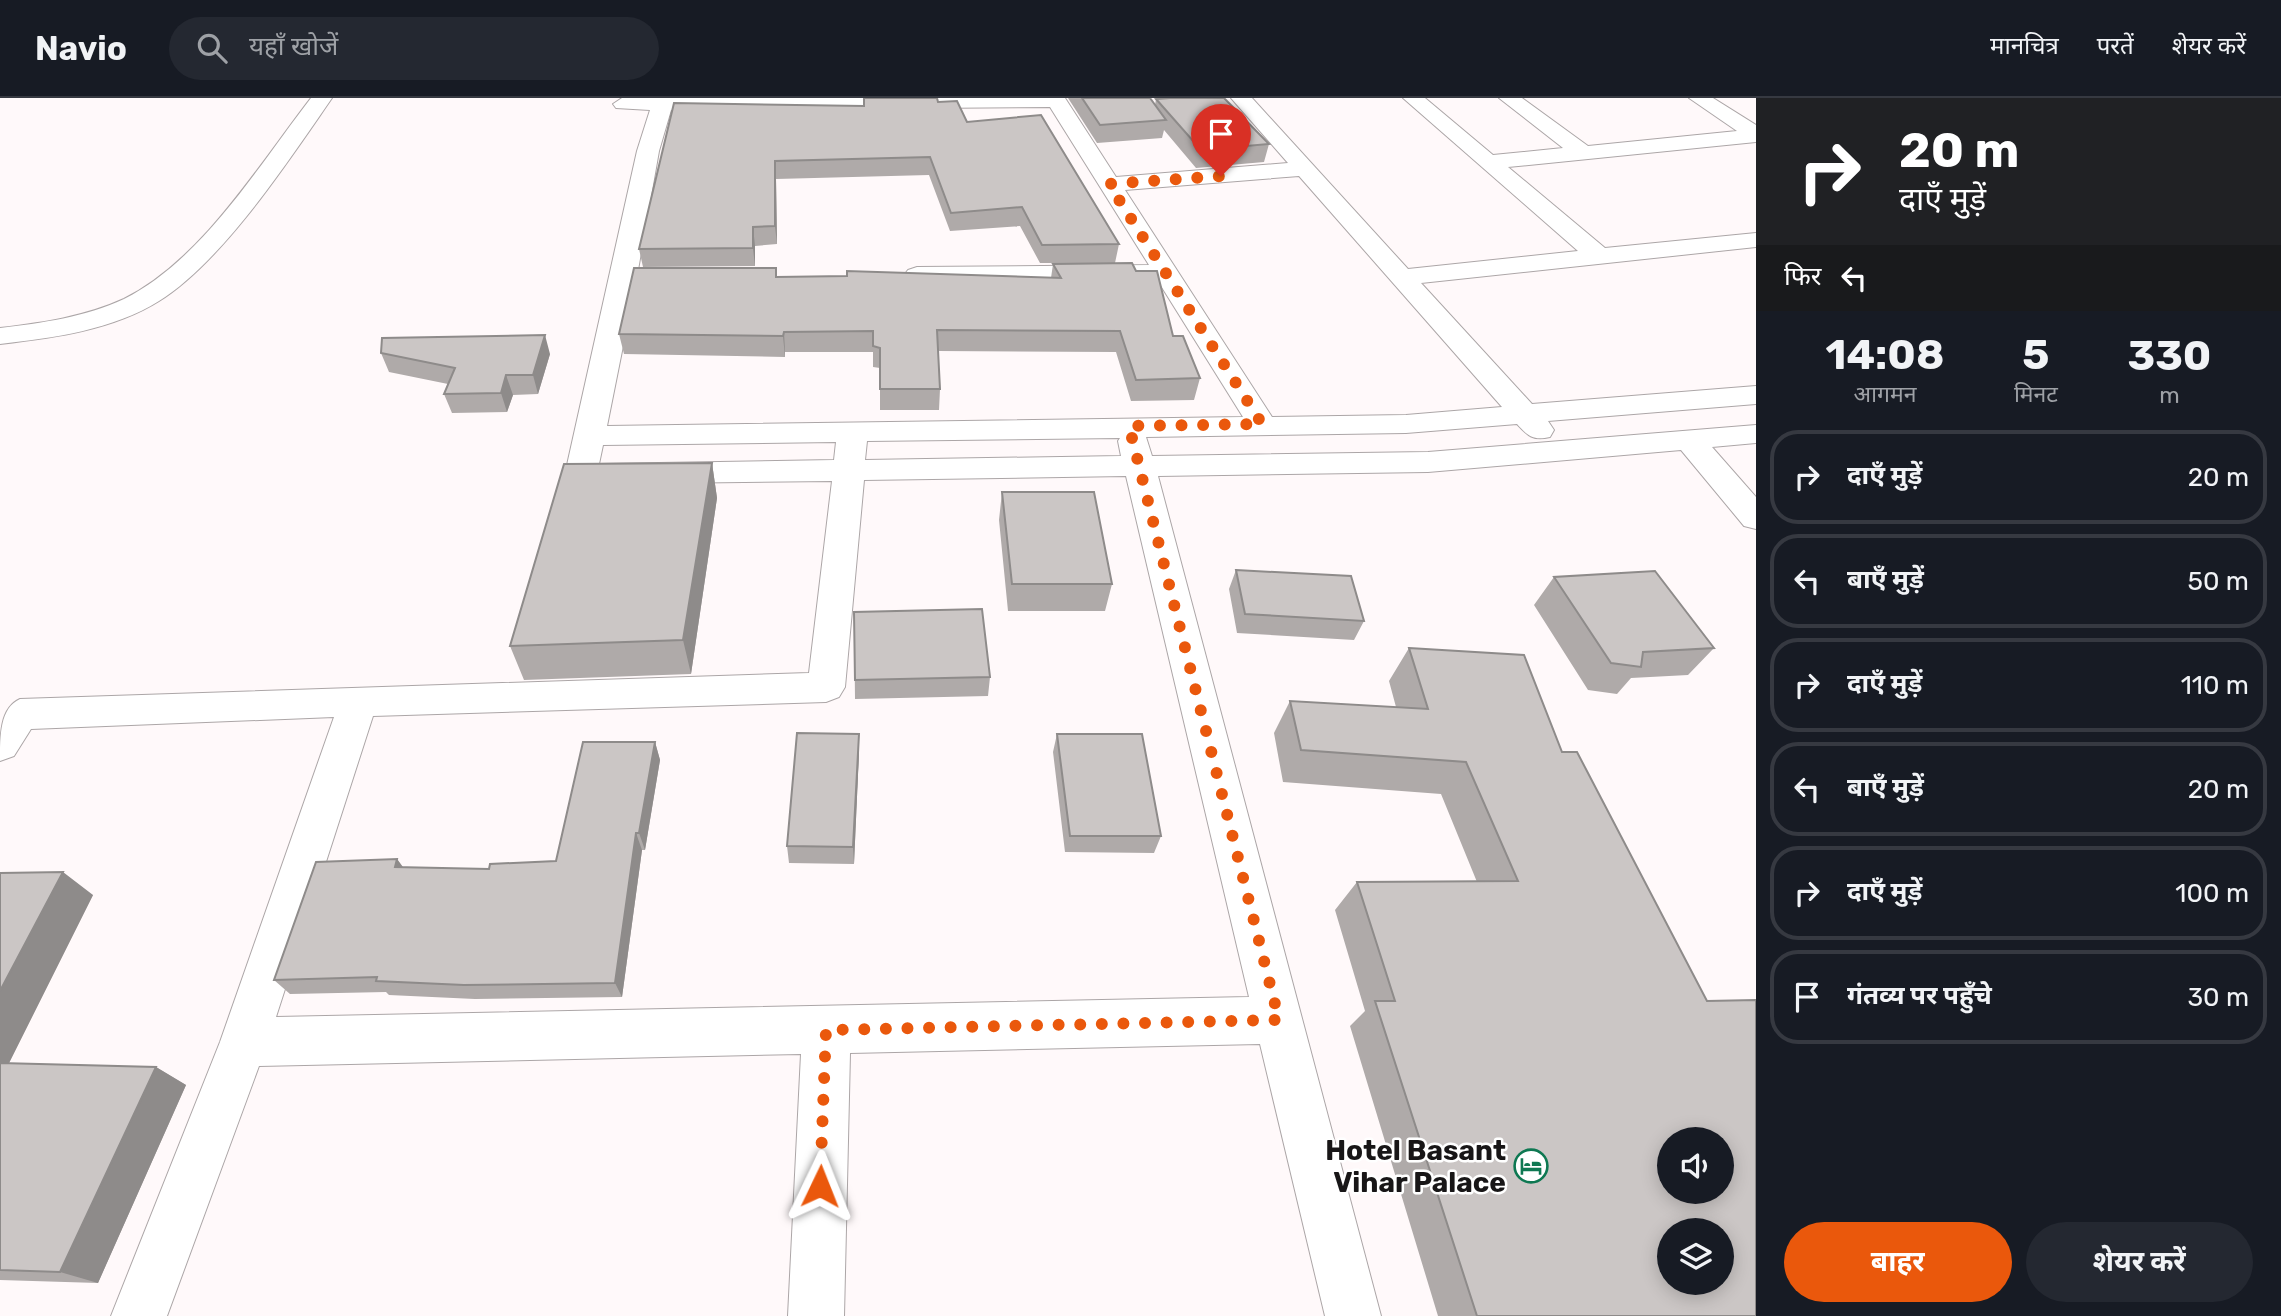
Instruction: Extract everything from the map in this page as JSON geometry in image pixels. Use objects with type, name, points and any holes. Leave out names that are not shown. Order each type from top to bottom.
[{"type":"street","points":[[0,336],[39,332],[117,312],[165,285],[209,241],[322,98]]},
{"type":"street","points":[[1241,98],[1558,453]]},
{"type":"street","points":[[1413,98],[1599,256]]},
{"type":"street","points":[[1508,98],[1582,152]]},
{"type":"street","points":[[1699,98],[1756,135]]},
{"type":"street","points":[[623,104],[1055,99],[1262,424]]},
{"type":"street","points":[[662,105],[648,150],[624,278],[581,474],[851,449],[1134,445],[1428,462],[1756,434]]},
{"type":"street","points":[[1488,162],[1756,135]]},
{"type":"street","points":[[1109,184],[1304,169]]},
{"type":"street","points":[[1401,276],[1756,240]]},
{"type":"street","points":[[888,276],[1166,273]]},
{"type":"street","points":[[624,278],[680,278]]},
{"type":"street","points":[[1134,445],[1262,424],[1406,424],[1756,395]]},
{"type":"street","points":[[1690,441],[1756,518]]},
{"type":"street","points":[[1134,445],[1353,1316]]},
{"type":"street","points":[[0,745],[20,714],[826,687],[851,449]]},
{"type":"street","points":[[139,1316],[244,1042],[359,701]]},
{"type":"street","points":[[244,1042],[1279,1020]]},
{"type":"street","points":[[816,1316],[826,1030]]},
{"type":"building","points":[[864,98],[937,98],[938,102],[957,101],[967,122],[1041,115],[1119,244],[1042,245],[1022,207],[951,213],[930,157],[775,161],[775,226],[753,227],[753,248],[639,249],[674,103],[864,106]]},
{"type":"building","points":[[1082,98],[1150,98],[1166,120],[1100,125]]},
{"type":"building","points":[[1224,98],[1269,144],[1201,150],[1156,99]]},
{"type":"building","points":[[1132,263],[1136,271],[1157,271],[1173,336],[1183,336],[1200,378],[1136,380],[1120,331],[937,330],[940,389],[880,389],[880,348],[873,346],[873,331],[784,332],[783,336],[619,334],[634,268],[776,268],[776,277],[847,276],[847,271],[1061,278],[1053,264]]},
{"type":"building","points":[[545,335],[533,375],[506,375],[501,393],[444,394],[455,368],[381,353],[382,338]]},
{"type":"building","points":[[712,463],[683,640],[510,646],[564,464]]},
{"type":"building","points":[[1002,492],[1094,492],[1112,584],[1012,584]]},
{"type":"building","points":[[1236,570],[1351,576],[1364,621],[1245,614]]},
{"type":"building","points":[[1655,571],[1714,648],[1643,652],[1641,667],[1611,663],[1554,577]]},
{"type":"building","points":[[982,609],[990,677],[855,680],[854,612]]},
{"type":"building","points":[[1409,648],[1524,655],[1562,752],[1577,752],[1707,1001],[1756,1000],[1756,1316],[1477,1316],[1375,1001],[1395,1001],[1357,882],[1518,881],[1466,762],[1301,750],[1290,701],[1428,709]]},
{"type":"building","points":[[797,733],[859,734],[853,847],[787,846]]},
{"type":"building","points":[[1057,734],[1142,734],[1161,836],[1070,836]]},
{"type":"building","points":[[583,742],[655,742],[639,833],[636,833],[615,983],[464,985],[376,981],[377,977],[274,980],[316,862],[397,859],[395,867],[489,869],[490,864],[556,861]]},
{"type":"building","points":[[63,872],[0,991],[0,873]]},
{"type":"building","points":[[0,1063],[156,1067],[60,1272],[0,1270]]},
{"type":"place","name":"Hotel Basant Vihar Palace","points":[[1531,1166]]},
{"type":"route","points":[[820,1186],[826,1030],[1279,1020],[1129,426],[1262,424],[1109,184],[1221,176]]}]
